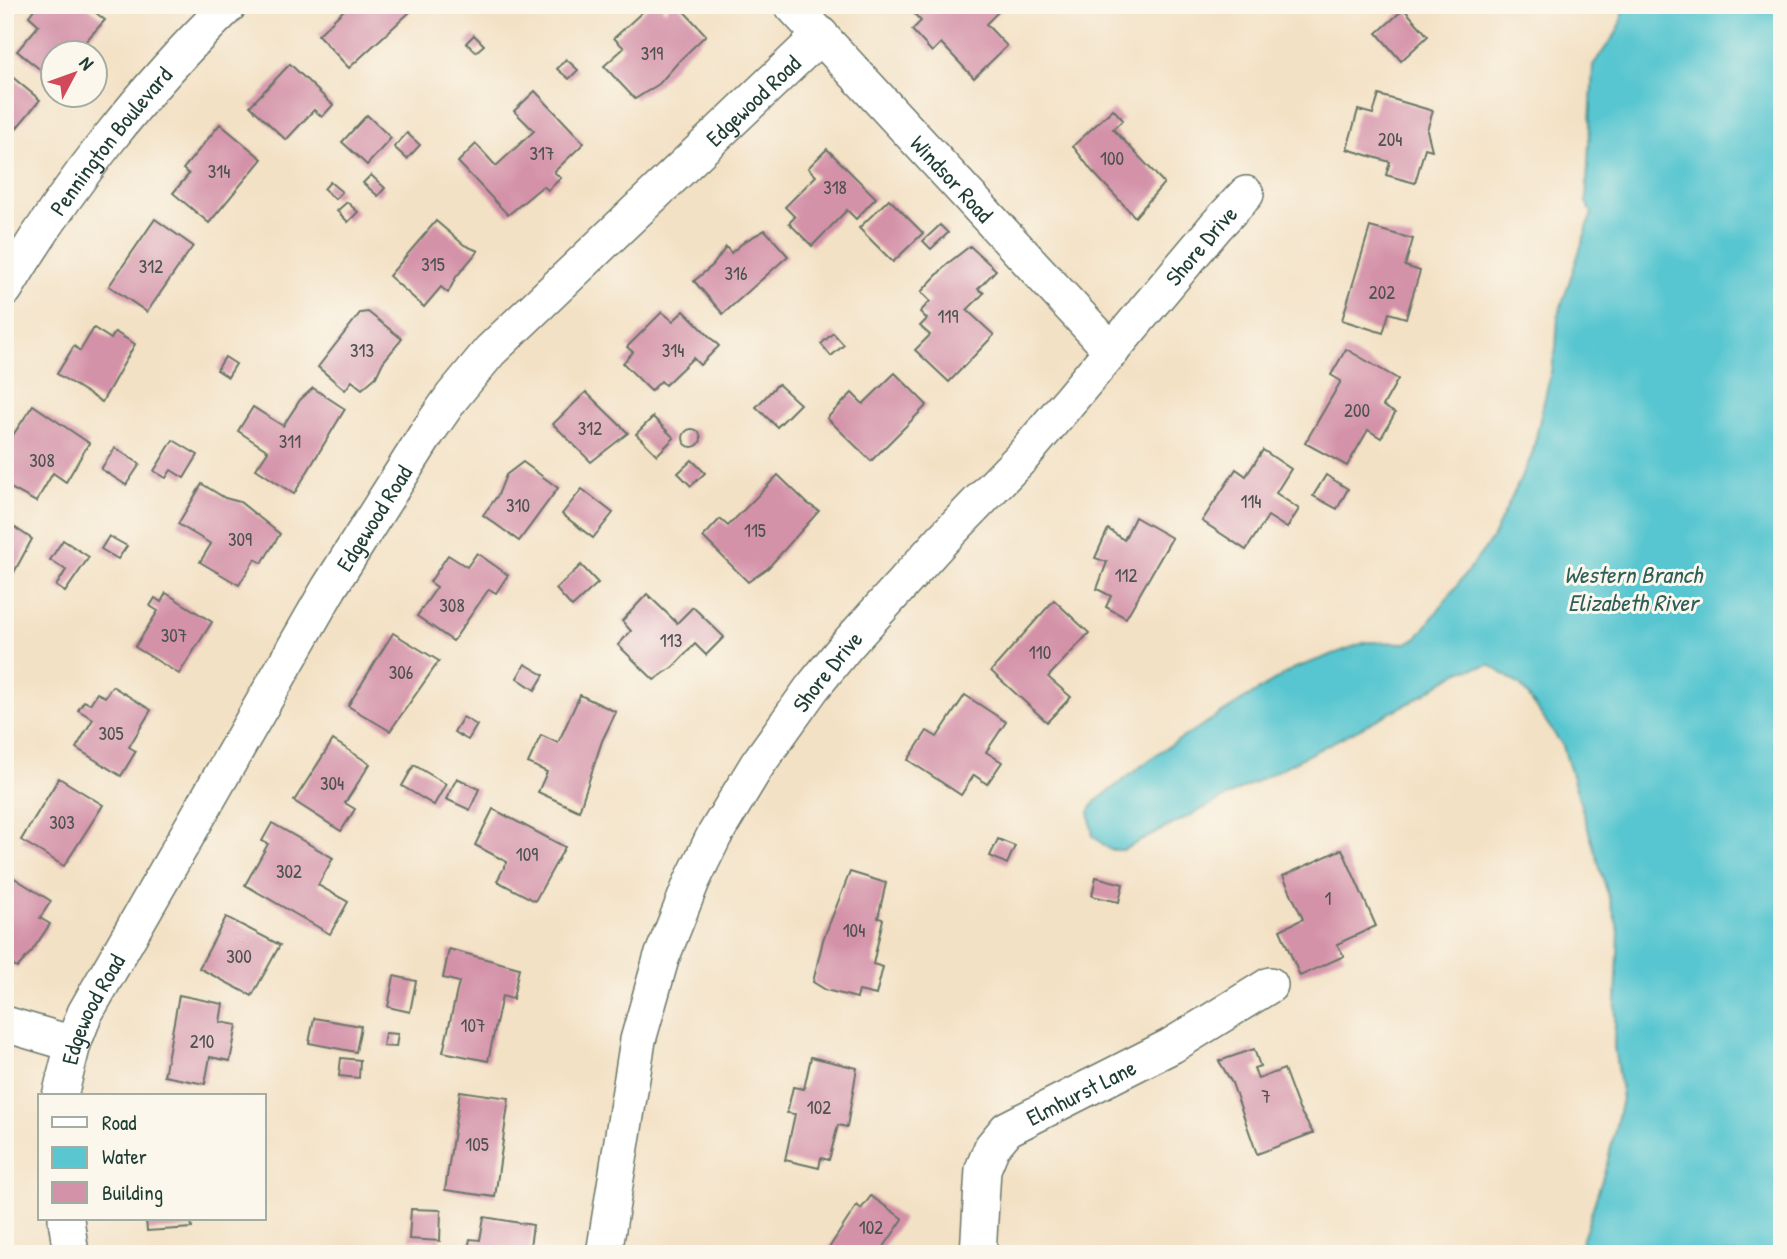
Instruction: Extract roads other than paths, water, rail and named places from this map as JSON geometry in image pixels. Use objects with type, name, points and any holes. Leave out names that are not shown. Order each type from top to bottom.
[{"type":"street","name":"Pennington Boulevard","points":[[5,289],[21,262],[94,160],[148,93],[229,5]]},
{"type":"street","name":"Windsor Road","points":[[792,5],[1112,351]]},
{"type":"street","name":"Edgewood Road","points":[[60,1094],[73,1044],[85,1013],[330,588],[452,397],[491,351],[821,35]]},
{"type":"street","name":"Shore Drive","points":[[604,1254],[638,1040],[661,960],[692,881],[714,836],[757,765],[829,667],[1023,456],[1216,226],[1247,194]]},
{"type":"street","name":"Elmhurst Lane","points":[[978,1254],[983,1169],[992,1147],[1007,1129],[1171,1046],[1270,985]]},
{"type":"street","points":[[5,1024],[73,1044]]},
{"type":"street","points":[[66,1220],[71,1254]]},
{"type":"water","name":"Western Branch Elizabeth River","points":[[1626,5],[1782,5],[1782,1254],[1578,1254],[1607,1164],[1622,1099],[1614,1047],[1619,931],[1563,746],[1521,686],[1490,665],[1461,671],[1411,702],[1123,850],[1110,850],[1093,836],[1089,812],[1095,802],[1161,751],[1293,669],[1366,642],[1406,643],[1417,638],[1492,539],[1532,455],[1556,349],[1558,316],[1592,213],[1586,202],[1593,65],[1617,32]]}]
